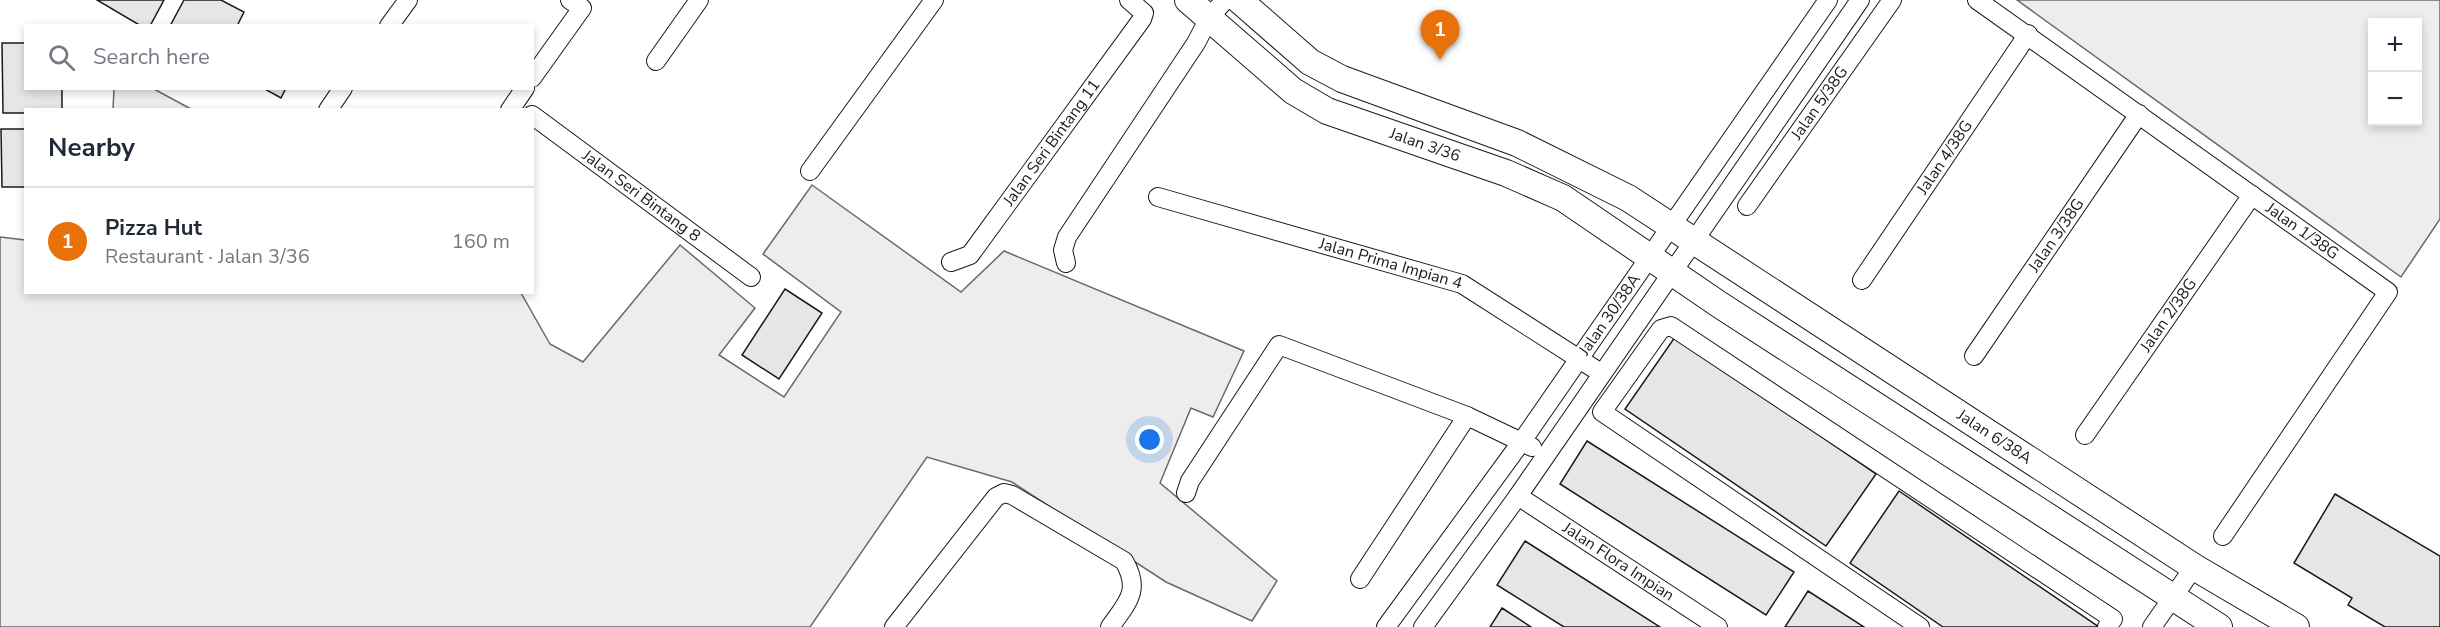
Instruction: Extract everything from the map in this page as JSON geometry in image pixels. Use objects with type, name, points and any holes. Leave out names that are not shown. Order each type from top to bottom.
[{"type":"street","points":[[391,24],[408,0]]},
{"type":"street","points":[[534,75],[582,8],[570,0]]},
{"type":"street","points":[[656,61],[699,0]]},
{"type":"street","points":[[810,171],[934,0]]},
{"type":"street","name":"Jalan Seri Bintang 11","points":[[951,262],[970,255],[1142,19],[1144,13],[1128,0]]},
{"type":"street","name":"Jalan 3/36","points":[[1188,0],[1217,9],[1293,91],[1327,111],[1506,173],[1563,198],[1672,272]]},
{"type":"street","name":"Jalan 3/36","points":[[1239,0],[1310,62],[1373,91],[1518,143],[1628,198],[1693,242]]},
{"type":"street","name":"Jalan 30/38A","points":[[1386,627],[1522,441],[1828,0]]},
{"type":"street","name":"Jalan 30/38A","points":[[1423,627],[1518,496],[1582,399],[1860,0]]},
{"type":"street","name":"Jalan 5/38G","points":[[1747,206],[1893,0]]},
{"type":"street","name":"Jalan 1/38G","points":[[1977,0],[2028,34],[2388,292],[2223,536]]},
{"type":"street","points":[[1066,262],[1063,250],[1067,237],[1217,9]]},
{"type":"street","points":[[1807,30],[1829,45]]},
{"type":"street","name":"Jalan 4/38G","points":[[1862,280],[2028,34]]},
{"type":"street","points":[[329,108],[342,90]]},
{"type":"street","name":"Jalan 3/38G","points":[[1974,356],[2139,114]]},
{"type":"street","name":"Jalan Seri Bintang 8","points":[[534,116],[751,277]]},
{"type":"street","name":"Jalan 2/38G","points":[[2085,435],[2252,195]]},
{"type":"street","name":"Jalan Prima Impian 4","points":[[1158,197],[1462,284],[1602,373]]},
{"type":"street","name":"Jalan 6/38A","points":[[1693,242],[2194,567],[2296,627]]},
{"type":"street","points":[[1672,272],[2219,627]]},
{"type":"street","points":[[1602,412],[1661,329],[1671,326],[2112,619],[2107,627]]},
{"type":"street","points":[[1186,493],[1190,481],[1279,345],[1467,416],[1522,441],[1544,455]]},
{"type":"street","points":[[1582,399],[1920,627]]},
{"type":"street","points":[[1360,579],[1467,416]]},
{"type":"street","points":[[894,627],[996,497],[1004,493],[1012,495],[1124,561],[1132,575],[1131,597],[1110,627]]},
{"type":"street","name":"Jalan Flora Impian","points":[[1518,496],[1718,627]]},
{"type":"street","points":[[2152,627],[2194,567]]},
{"type":"shaded area","points":[[2017,0],[2440,0],[2440,219],[2401,277]]},
{"type":"shaded area","points":[[114,90],[156,90],[189,108],[113,108]]},
{"type":"shaded area","points":[[812,185],[961,292],[1004,251],[1244,351],[1213,417],[1191,408],[1160,483],[1277,581],[1252,621],[1166,582],[1012,482],[927,457],[810,627],[0,627],[0,237],[24,240],[24,294],[522,294],[550,344],[583,362],[680,245],[755,308],[719,355],[784,397],[841,312],[763,254]]},
{"type":"building","points":[[97,0],[164,0],[151,24],[138,24]]},
{"type":"building","points":[[184,0],[221,0],[244,12],[238,24],[171,24]]},
{"type":"building","points":[[2,43],[24,43],[24,90],[62,90],[62,108],[24,108],[24,113],[3,113]]},
{"type":"building","points":[[267,90],[285,90],[281,98]]},
{"type":"building","points":[[1,129],[24,129],[24,187],[2,187]]},
{"type":"building","points":[[785,289],[822,313],[779,379],[742,355]]},
{"type":"building","points":[[1675,337],[1876,474],[1826,546],[1625,409]]},
{"type":"building","points":[[1587,441],[1794,572],[1766,615],[1560,484]]},
{"type":"building","points":[[1899,491],[2099,627],[1943,627],[1850,563]]},
{"type":"building","points":[[2335,494],[2440,556],[2440,627],[2385,627],[2348,605],[2352,598],[2294,563]]},
{"type":"building","points":[[1525,541],[1660,627],[1564,627],[1497,585]]},
{"type":"building","points":[[1808,591],[1864,627],[1785,627]]},
{"type":"building","points":[[1502,608],[1531,627],[1490,627]]},
{"type":"place","name":"Pizza Hut","points":[[1440,60]]}]
